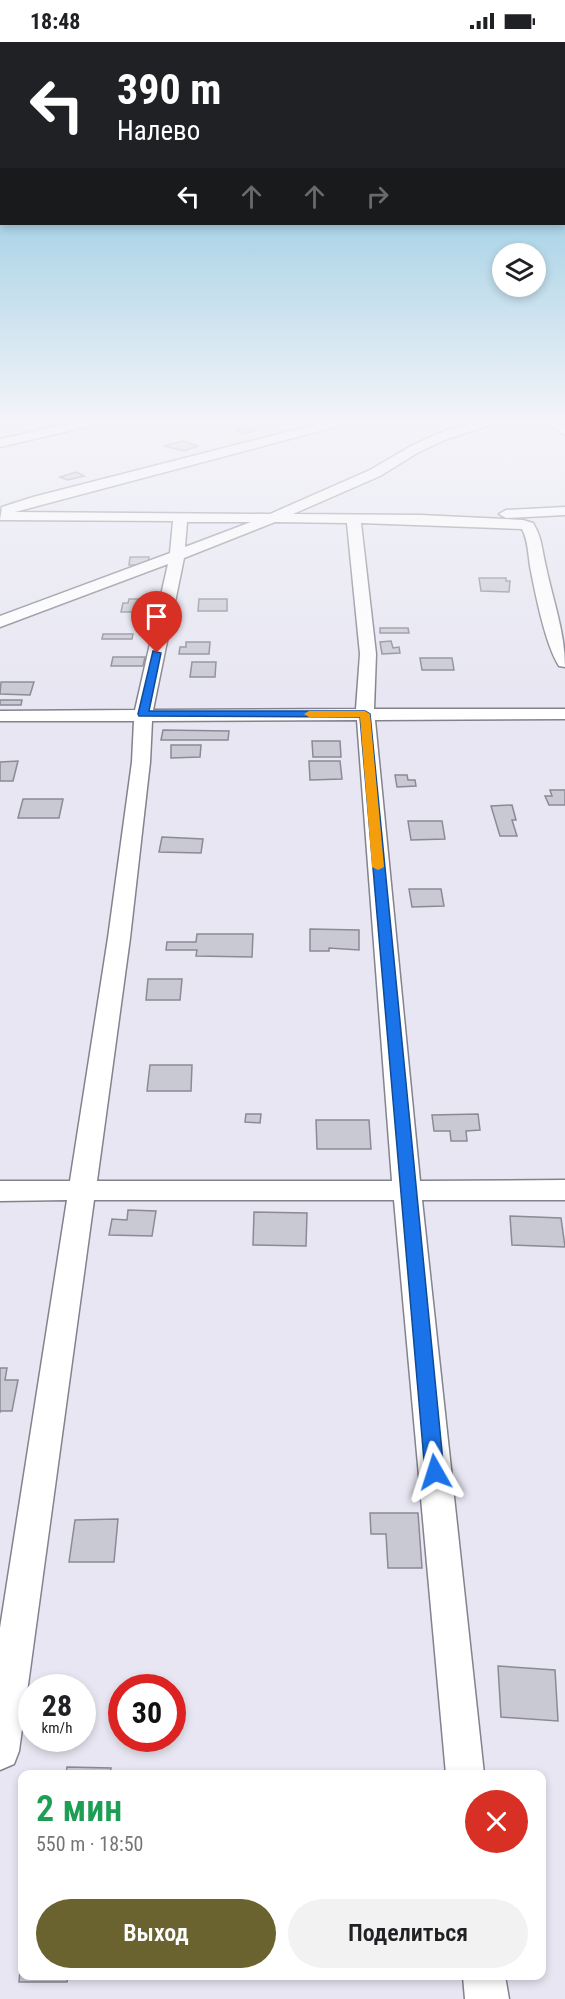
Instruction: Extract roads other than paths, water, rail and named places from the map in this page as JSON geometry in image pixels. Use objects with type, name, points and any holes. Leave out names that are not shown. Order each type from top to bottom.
[{"type":"street","points":[[0,622],[283,513]]},
{"type":"street","points":[[420,519],[523,513]]},
{"type":"street","points":[[0,515],[517,522],[528,526],[533,536],[538,567],[557,643],[565,662]]},
{"type":"street","points":[[0,1751],[119,938],[141,762],[143,714],[177,555],[180,519]]},
{"type":"street","points":[[354,519],[368,654],[365,714],[407,1192],[465,1770]]},
{"type":"street","points":[[0,716],[565,714]]},
{"type":"street","points":[[0,1191],[565,1190]]},
{"type":"street","points":[[485,1980],[487,1999]]}]
